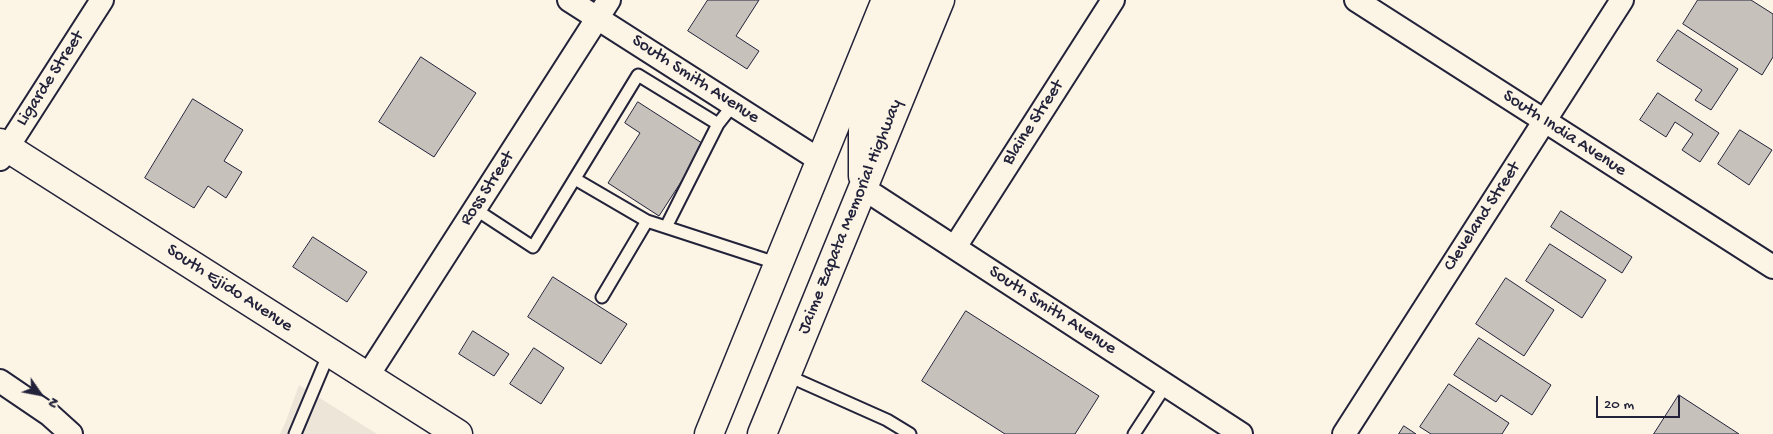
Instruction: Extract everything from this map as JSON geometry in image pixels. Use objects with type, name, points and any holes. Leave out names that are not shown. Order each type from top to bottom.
[{"type":"main road","points":[[708,434],[886,0]]},
{"type":"main road","points":[[863,188],[863,130],[868,113],[915,0]]},
{"type":"main road","name":"Jaime Zapata Memorial Highway","points":[[762,434],[940,0]]},
{"type":"main road","name":"South Ejido Avenue","points":[[2,150],[458,434]]},
{"type":"street","name":"Ligarde Street","points":[[2,150],[102,0]]},
{"type":"street","name":"South Smith Avenue","points":[[569,0],[603,9],[733,104],[821,161]]},
{"type":"street","name":"Blaine Street","points":[[955,247],[1113,0]]},
{"type":"street","name":"South India Avenue","points":[[1356,0],[1773,267]]},
{"type":"street","name":"Cleveland Street","points":[[1344,434],[1622,0]]},
{"type":"street","name":"Ross Street","points":[[367,378],[603,9]]},
{"type":"street","name":"South Smith Avenue","points":[[863,188],[1241,434]]},
{"type":"street","points":[[0,382],[50,414],[71,434]]},
{"type":"lane","points":[[475,209],[533,247],[638,75],[718,124]]},
{"type":"lane","points":[[666,227],[718,124],[733,104]]},
{"type":"lane","points":[[575,179],[647,221],[779,264]]},
{"type":"lane","points":[[602,297],[647,221]]},
{"type":"lane","points":[[294,434],[329,353]]},
{"type":"lane","points":[[786,376],[887,420],[910,434]]},
{"type":"lane","points":[[1134,434],[1166,385]]},
{"type":"shaded area","points":[[299,385],[377,434],[280,434]]},
{"type":"building","points":[[708,0],[759,0],[736,36],[759,51],[747,69],[688,31]]},
{"type":"building","points":[[1698,0],[1751,0],[1773,14],[1773,57],[1762,75],[1683,24]]},
{"type":"building","points":[[1678,30],[1738,69],[1711,110],[1695,100],[1702,90],[1657,61]]},
{"type":"building","points":[[421,57],[476,93],[434,157],[379,122]]},
{"type":"building","points":[[1658,93],[1719,133],[1700,162],[1682,150],[1693,134],[1675,122],[1666,137],[1640,120]]},
{"type":"building","points":[[193,99],[243,130],[224,161],[242,172],[226,198],[208,186],[194,208],[145,178]]},
{"type":"building","points":[[638,102],[705,145],[659,216],[608,183],[640,133],[625,123]]},
{"type":"building","points":[[1740,130],[1772,150],[1749,185],[1718,164]]},
{"type":"building","points":[[1561,211],[1632,257],[1622,273],[1551,227]]},
{"type":"building","points":[[313,237],[367,272],[347,302],[293,267]]},
{"type":"building","points":[[1550,244],[1606,280],[1582,318],[1526,281]]},
{"type":"building","points":[[553,277],[627,324],[601,364],[528,317]]},
{"type":"building","points":[[1506,278],[1554,310],[1524,356],[1476,324]]},
{"type":"building","points":[[966,311],[1099,396],[1075,434],[1005,434],[922,381]]},
{"type":"building","points":[[473,331],[509,354],[494,376],[459,354]]},
{"type":"building","points":[[1479,338],[1551,385],[1532,415],[1501,395],[1496,402],[1454,375]]},
{"type":"building","points":[[534,348],[564,368],[541,404],[510,384]]},
{"type":"building","points":[[1449,384],[1509,423],[1502,434],[1431,434],[1420,427]]},
{"type":"building","points":[[1679,395],[1739,434],[1654,434]]},
{"type":"building","points":[[1404,426],[1416,434],[1399,434]]}]
